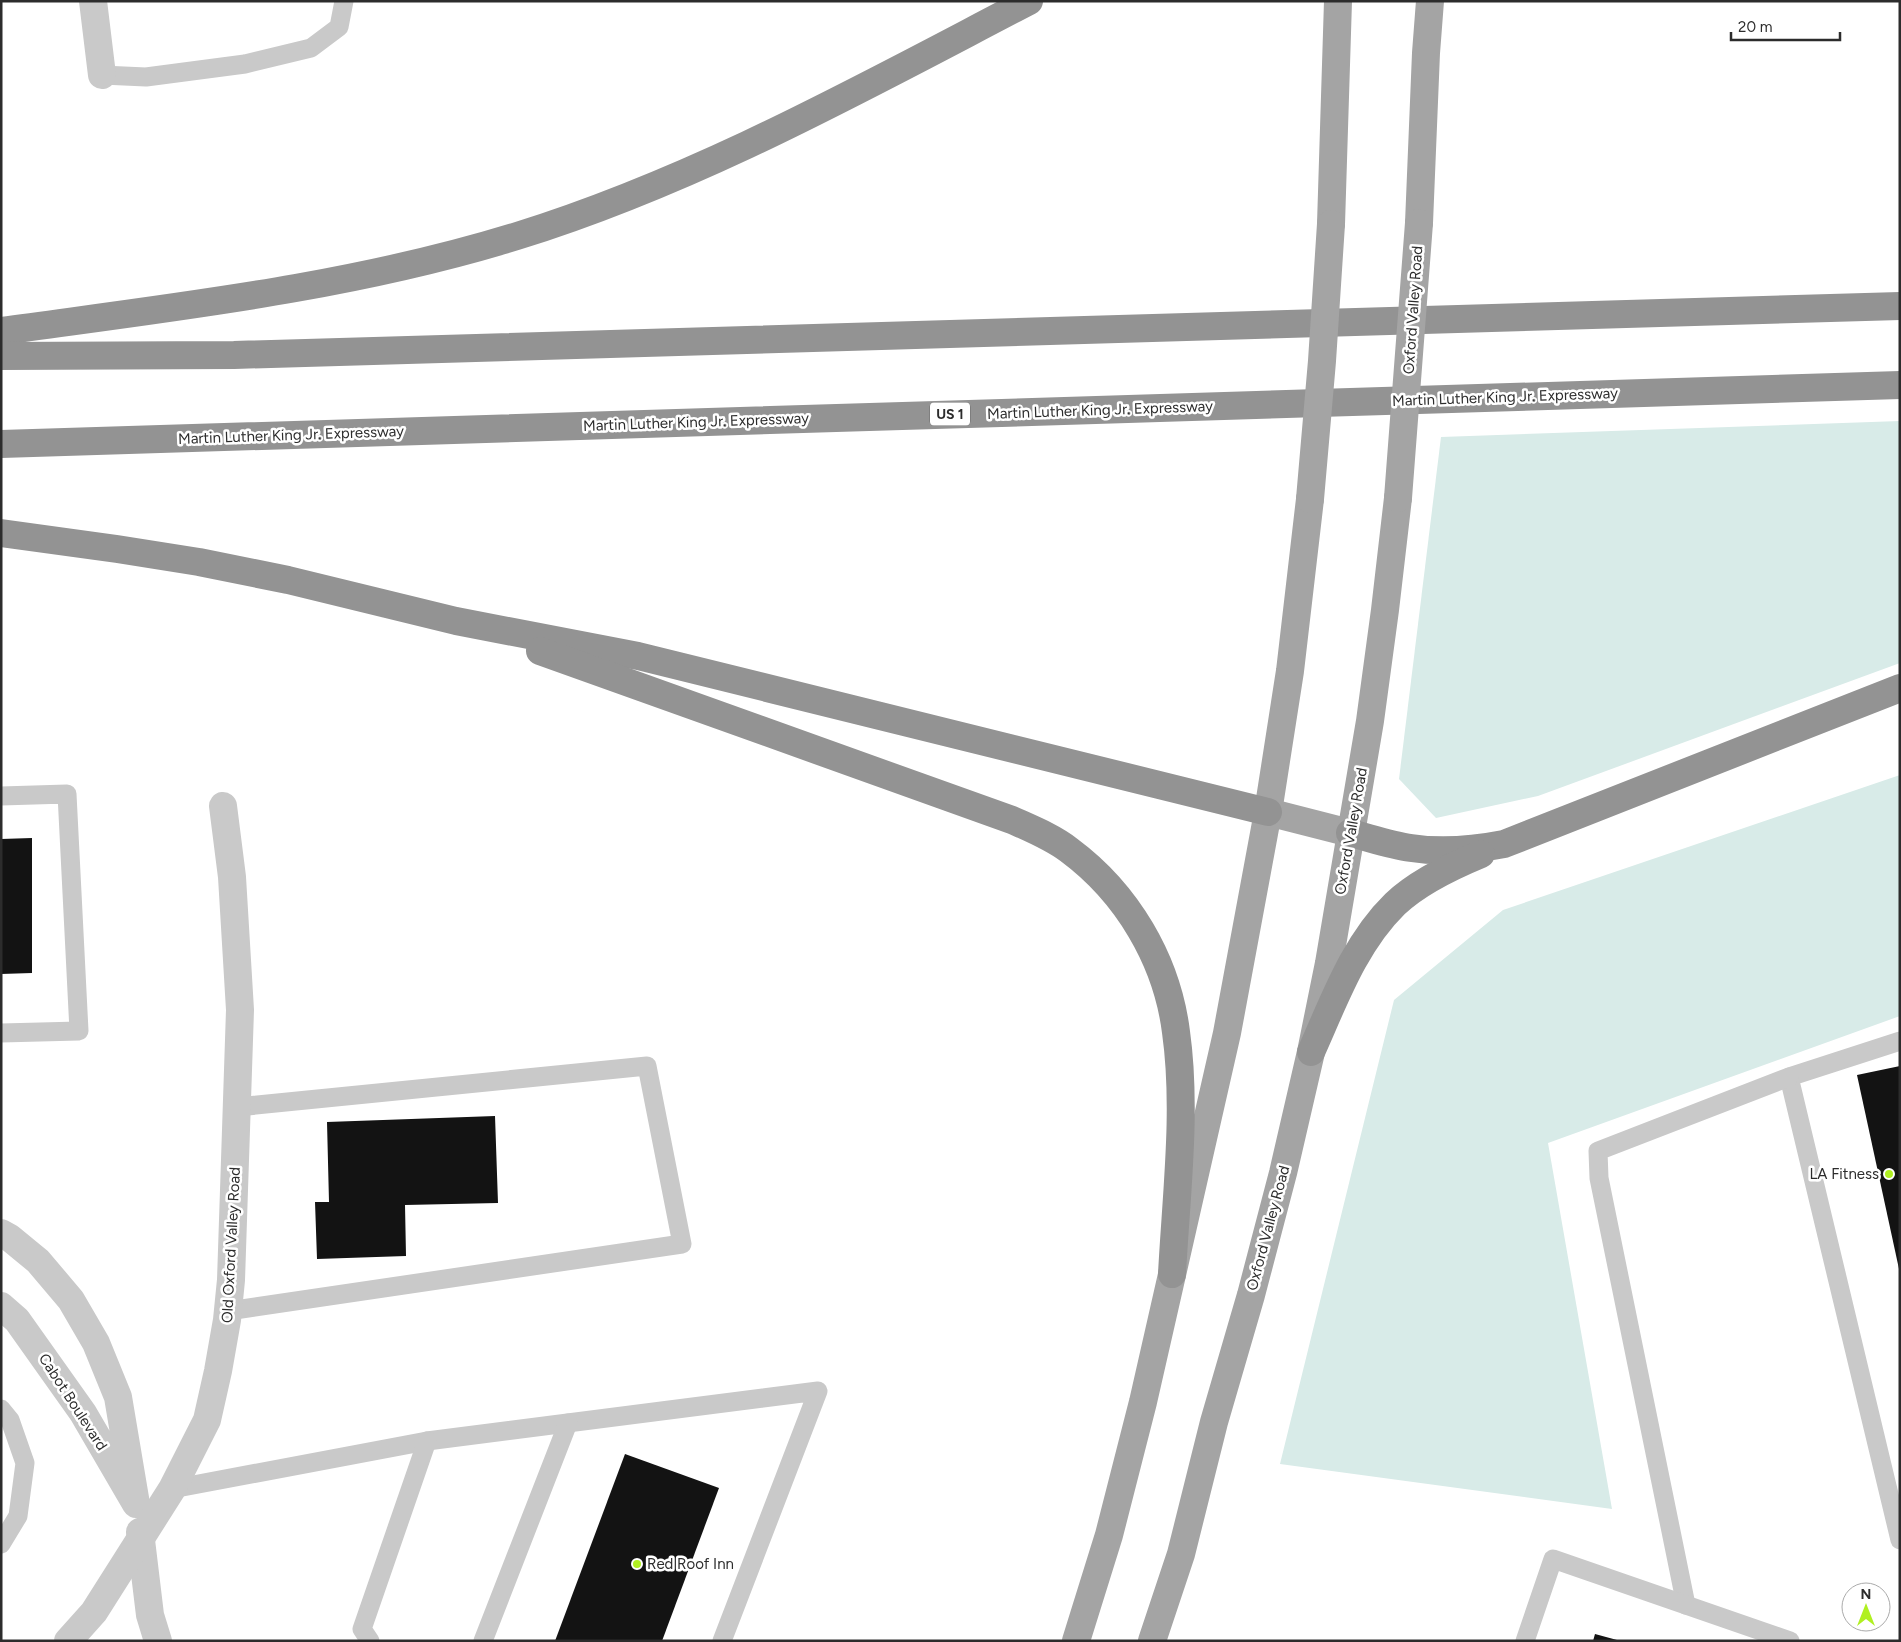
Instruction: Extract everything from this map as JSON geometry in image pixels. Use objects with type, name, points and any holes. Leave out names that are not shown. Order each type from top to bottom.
[{"type":"highway","points":[[1,331],[273,293],[431,260],[517,236],[601,207],[682,174],[757,140],[837,101],[1028,1]]},
{"type":"highway","points":[[1,356],[254,354],[1900,306]]},
{"type":"highway","name":"Martin Luther King Jr. Expressway","points":[[1,444],[1900,385]]},
{"type":"highway","points":[[1,533],[108,547],[199,562],[288,580],[456,621],[638,656],[1268,812]]},
{"type":"highway","points":[[456,621],[1012,820],[1039,832],[1068,849],[1092,869],[1117,895],[1138,925],[1155,957],[1168,994],[1176,1030],[1180,1075],[1180,1119],[1172,1274]]},
{"type":"highway","points":[[1311,1052],[1347,971],[1368,937],[1396,904],[1427,881],[1459,863],[1504,844],[1900,688]]},
{"type":"highway","points":[[1350,833],[1410,848],[1433,850],[1456,851],[1504,844]]},
{"type":"main road","points":[[1076,1641],[1109,1534],[1143,1402],[1227,1033],[1268,812],[1290,671],[1310,499],[1322,361],[1332,224],[1338,1]]},
{"type":"main road","name":"Oxford Valley Road","points":[[1152,1641],[1182,1554],[1214,1422],[1251,1295],[1283,1173],[1329,963],[1372,702],[1398,498],[1420,222],[1426,54],[1430,1]]},
{"type":"main road","points":[[1268,812],[1350,833]]},
{"type":"street","points":[[92,1],[102,75]]},
{"type":"street","name":"Old Oxford Valley Road","points":[[68,1641],[94,1612],[172,1489],[207,1420],[218,1371],[231,1280],[240,1010],[232,877],[223,806]]},
{"type":"street","name":"Cabot Boulevard","points":[[1,1233],[38,1261],[71,1300],[96,1343],[118,1398],[136,1504],[150,1615],[158,1641]]},
{"type":"street","name":"Cabot Boulevard","points":[[1,1306],[18,1320],[83,1413],[136,1504]]},
{"type":"lane","points":[[102,75],[146,77],[196,71],[245,64],[312,48],[339,27],[344,1]]},
{"type":"lane","points":[[1,796],[68,794],[78,1031],[1,1033]]},
{"type":"lane","points":[[1686,1605],[1599,1178],[1598,1151],[1789,1077],[1900,1040]]},
{"type":"lane","points":[[228,1310],[682,1244],[647,1066],[237,1107]]},
{"type":"lane","points":[[1789,1077],[1900,1540]]},
{"type":"lane","points":[[172,1489],[427,1441],[818,1391],[722,1641]]},
{"type":"lane","points":[[1,1409],[10,1420],[25,1463],[18,1516],[1,1544]]},
{"type":"lane","points":[[483,1641],[568,1423]]},
{"type":"lane","points":[[370,1641],[362,1629],[427,1441]]},
{"type":"lane","points":[[1525,1641],[1553,1559],[1790,1641]]},
{"type":"shaded area","points":[[1900,421],[1900,663],[1538,796],[1436,818],[1399,779],[1441,437]]},
{"type":"shaded area","points":[[1900,775],[1900,1016],[1548,1143],[1612,1509],[1280,1464],[1394,1000],[1503,910]]},
{"type":"building","points":[[32,838],[32,973],[1,974],[1,839]]},
{"type":"building","name":"LA Fitness","points":[[1900,1066],[1900,1269],[1899,1269],[1857,1075]]},
{"type":"building","points":[[495,1116],[498,1203],[405,1205],[406,1256],[317,1259],[315,1202],[329,1202],[327,1122]]},
{"type":"building","name":"Red Roof Inn","points":[[625,1454],[719,1488],[662,1641],[555,1641]]},
{"type":"building","points":[[1595,1634],[1617,1640],[1617,1641],[1593,1641]]},
{"type":"place","name":"LA Fitness","points":[[1889,1174]]},
{"type":"place","name":"Red Roof Inn","points":[[637,1564]]}]
